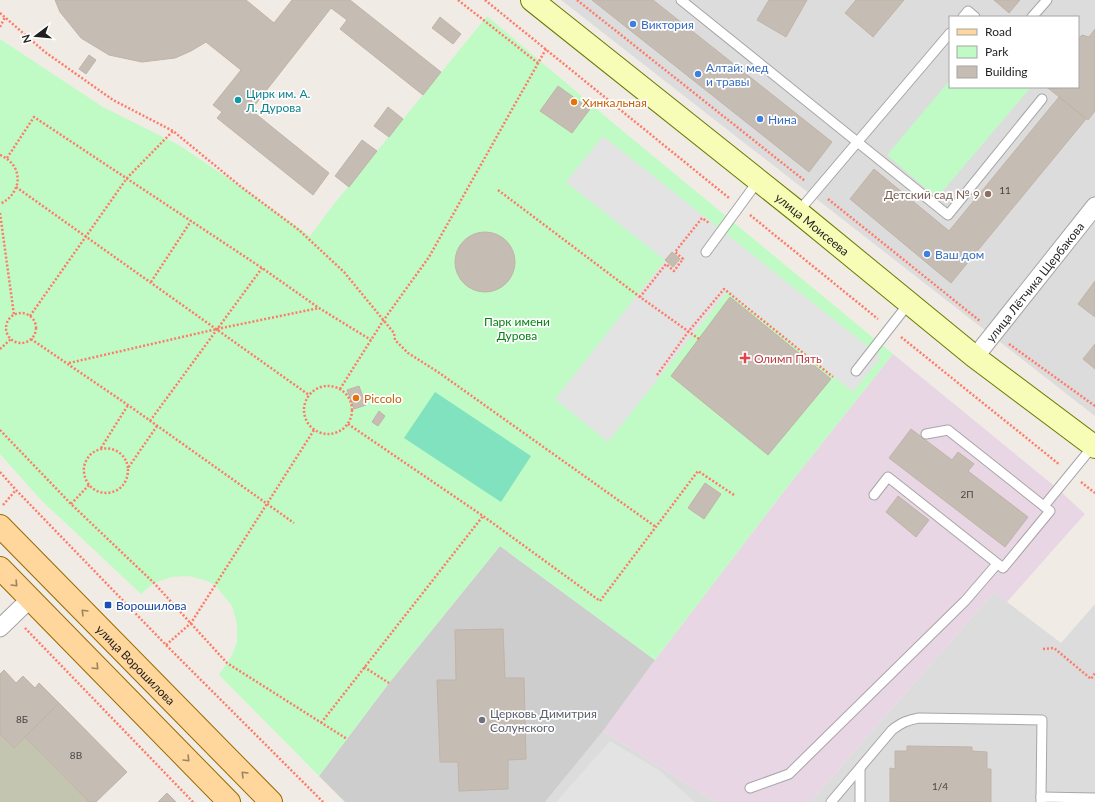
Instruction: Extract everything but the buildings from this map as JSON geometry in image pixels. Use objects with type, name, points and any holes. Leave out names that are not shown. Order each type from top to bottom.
[{"type":"main road","name":"улица Ворошилова","points":[[0,526],[271,802]]},
{"type":"main road","points":[[0,568],[229,802]]},
{"type":"street","name":"улица Моисеева","points":[[532,0],[798,212],[975,357],[1094,446]]},
{"type":"street","name":"улица Лётчика Щербакова","points":[[975,357],[1095,206]]},
{"type":"street","points":[[0,628],[30,599]]},
{"type":"lane","points":[[682,0],[948,215],[1042,99]]},
{"type":"lane","points":[[1033,16],[1047,0]]},
{"type":"lane","points":[[964,16],[968,11],[974,16]]},
{"type":"lane","points":[[798,212],[949,34]]},
{"type":"lane","points":[[706,252],[758,181]]},
{"type":"lane","points":[[856,371],[909,304]]},
{"type":"lane","points":[[874,495],[888,477],[1003,568],[1050,511],[948,430],[926,434]]},
{"type":"lane","points":[[1044,506],[1094,446]]},
{"type":"lane","points":[[750,788],[789,774],[965,601],[997,564]]},
{"type":"lane","points":[[831,802],[892,730],[900,723],[909,719],[919,718],[1042,720],[1041,800],[1095,798]]},
{"type":"lane","points":[[860,768],[860,802]]},
{"type":"path","points":[[458,0],[538,63]]},
{"type":"path","points":[[485,0],[1095,494]]},
{"type":"path","points":[[577,0],[994,332],[1095,406]]},
{"type":"path","points":[[0,13],[45,52],[113,100],[173,131],[240,186],[299,230],[344,272],[394,333],[395,340],[408,353],[438,372],[656,527]]},
{"type":"path","points":[[0,27],[5,18]]},
{"type":"path","points":[[340,389],[383,321],[429,256],[546,49]]},
{"type":"path","points":[[7,158],[34,116],[262,268],[319,308],[371,340]]},
{"type":"path","points":[[30,316],[127,178],[173,131]]},
{"type":"path","points":[[0,155],[7,158],[13,164],[18,179],[12,195],[0,204]]},
{"type":"path","points":[[16,187],[309,395]]},
{"type":"path","points":[[498,190],[698,339]]},
{"type":"path","points":[[0,213],[14,315]]},
{"type":"path","points":[[640,297],[666,264],[674,271],[683,259],[675,252],[702,218],[712,225]]},
{"type":"path","points":[[151,282],[191,221]]},
{"type":"path","points":[[150,421],[262,268]]},
{"type":"path","points":[[657,375],[688,332],[724,289],[833,377]]},
{"type":"path","points":[[69,363],[217,329],[319,308]]},
{"type":"path","points":[[22,313],[30,316],[35,323],[36,331],[28,341],[19,343],[11,339],[8,335],[6,326],[14,315],[22,313]]},
{"type":"path","points":[[0,349],[11,339]]},
{"type":"path","points":[[31,339],[69,363],[294,523]]},
{"type":"path","points":[[324,386],[332,386],[340,389],[346,394],[352,409],[348,424],[336,433],[328,434],[314,430],[308,424],[305,417],[305,402],[309,395],[316,389],[324,386]]},
{"type":"path","points":[[101,449],[128,405]]},
{"type":"path","points":[[348,424],[483,516],[600,602],[698,471],[734,495]]},
{"type":"path","points":[[128,468],[157,426]]},
{"type":"path","points":[[0,430],[70,504],[154,583],[227,663],[347,739]]},
{"type":"path","points":[[166,645],[191,623],[314,430]]},
{"type":"path","points":[[108,448],[115,450],[126,460],[128,475],[120,488],[113,492],[98,492],[91,488],[84,476],[84,468],[89,456],[95,451],[101,449],[108,448]]},
{"type":"path","points":[[0,472],[166,645],[324,802]]},
{"type":"path","points":[[70,504],[89,485]]},
{"type":"path","points":[[0,509],[16,490]]},
{"type":"path","points":[[321,723],[364,666],[483,516]]},
{"type":"path","points":[[13,616],[193,802]]},
{"type":"path","points":[[1043,649],[1054,648],[1091,678],[1095,673]]},
{"type":"path","points":[[364,666],[389,683]]},
{"type":"shaded area","points":[[561,0],[1095,0],[1095,416]]},
{"type":"shaded area","points":[[603,136],[881,357],[853,392],[727,292],[608,442],[555,399],[665,260],[566,182]]},
{"type":"shaded area","points":[[893,354],[1058,489],[1085,514],[1007,602],[994,592],[810,802],[716,802],[603,731],[655,660],[781,495]]},
{"type":"shaded area","points":[[500,546],[655,660],[603,731],[545,802],[345,802],[319,776],[389,683]]},
{"type":"shaded area","points":[[994,592],[1061,643],[1095,604],[1095,802],[810,802]]},
{"type":"shaded area","points":[[603,731],[716,802],[545,802]]},
{"type":"shaded area","points":[[0,734],[14,748],[25,737],[89,802],[0,802]]},
{"type":"shaded area","points":[[610,741],[659,770],[695,802],[556,802]]},
{"type":"green space","name":"Парк имени Дурова","points":[[487,16],[618,127],[893,354],[781,495],[655,660],[500,546],[389,683],[319,776],[219,675],[232,655],[237,642],[237,624],[232,606],[215,585],[189,576],[172,577],[154,583],[141,594],[41,500],[0,454],[0,39],[103,107],[179,145],[310,236],[330,209]]},
{"type":"green space","points":[[949,81],[949,88],[1030,88],[937,198],[887,155]]},
{"type":"green space","points":[[435,392],[531,456],[501,502],[404,438]]},
{"type":"place","name":"Виктория","points":[[633,24]]},
{"type":"place","name":"Алтай: мед и травы","points":[[698,74]]},
{"type":"place","name":"Цирк им. А. Л. Дурова","points":[[238,100]]},
{"type":"place","name":"Хинкальная","points":[[574,102]]},
{"type":"place","name":"Нина","points":[[760,119]]},
{"type":"place","name":"Детский сад № 9","points":[[988,194]]},
{"type":"place","name":"Ваш дом","points":[[927,254]]},
{"type":"place","name":"Олимп Пять","points":[[745,358]]},
{"type":"place","name":"Piccolo","points":[[356,398]]},
{"type":"place","name":"Ворошилова","points":[[108,605]]},
{"type":"place","name":"Церковь Димитрия Солунского","points":[[482,720]]}]
